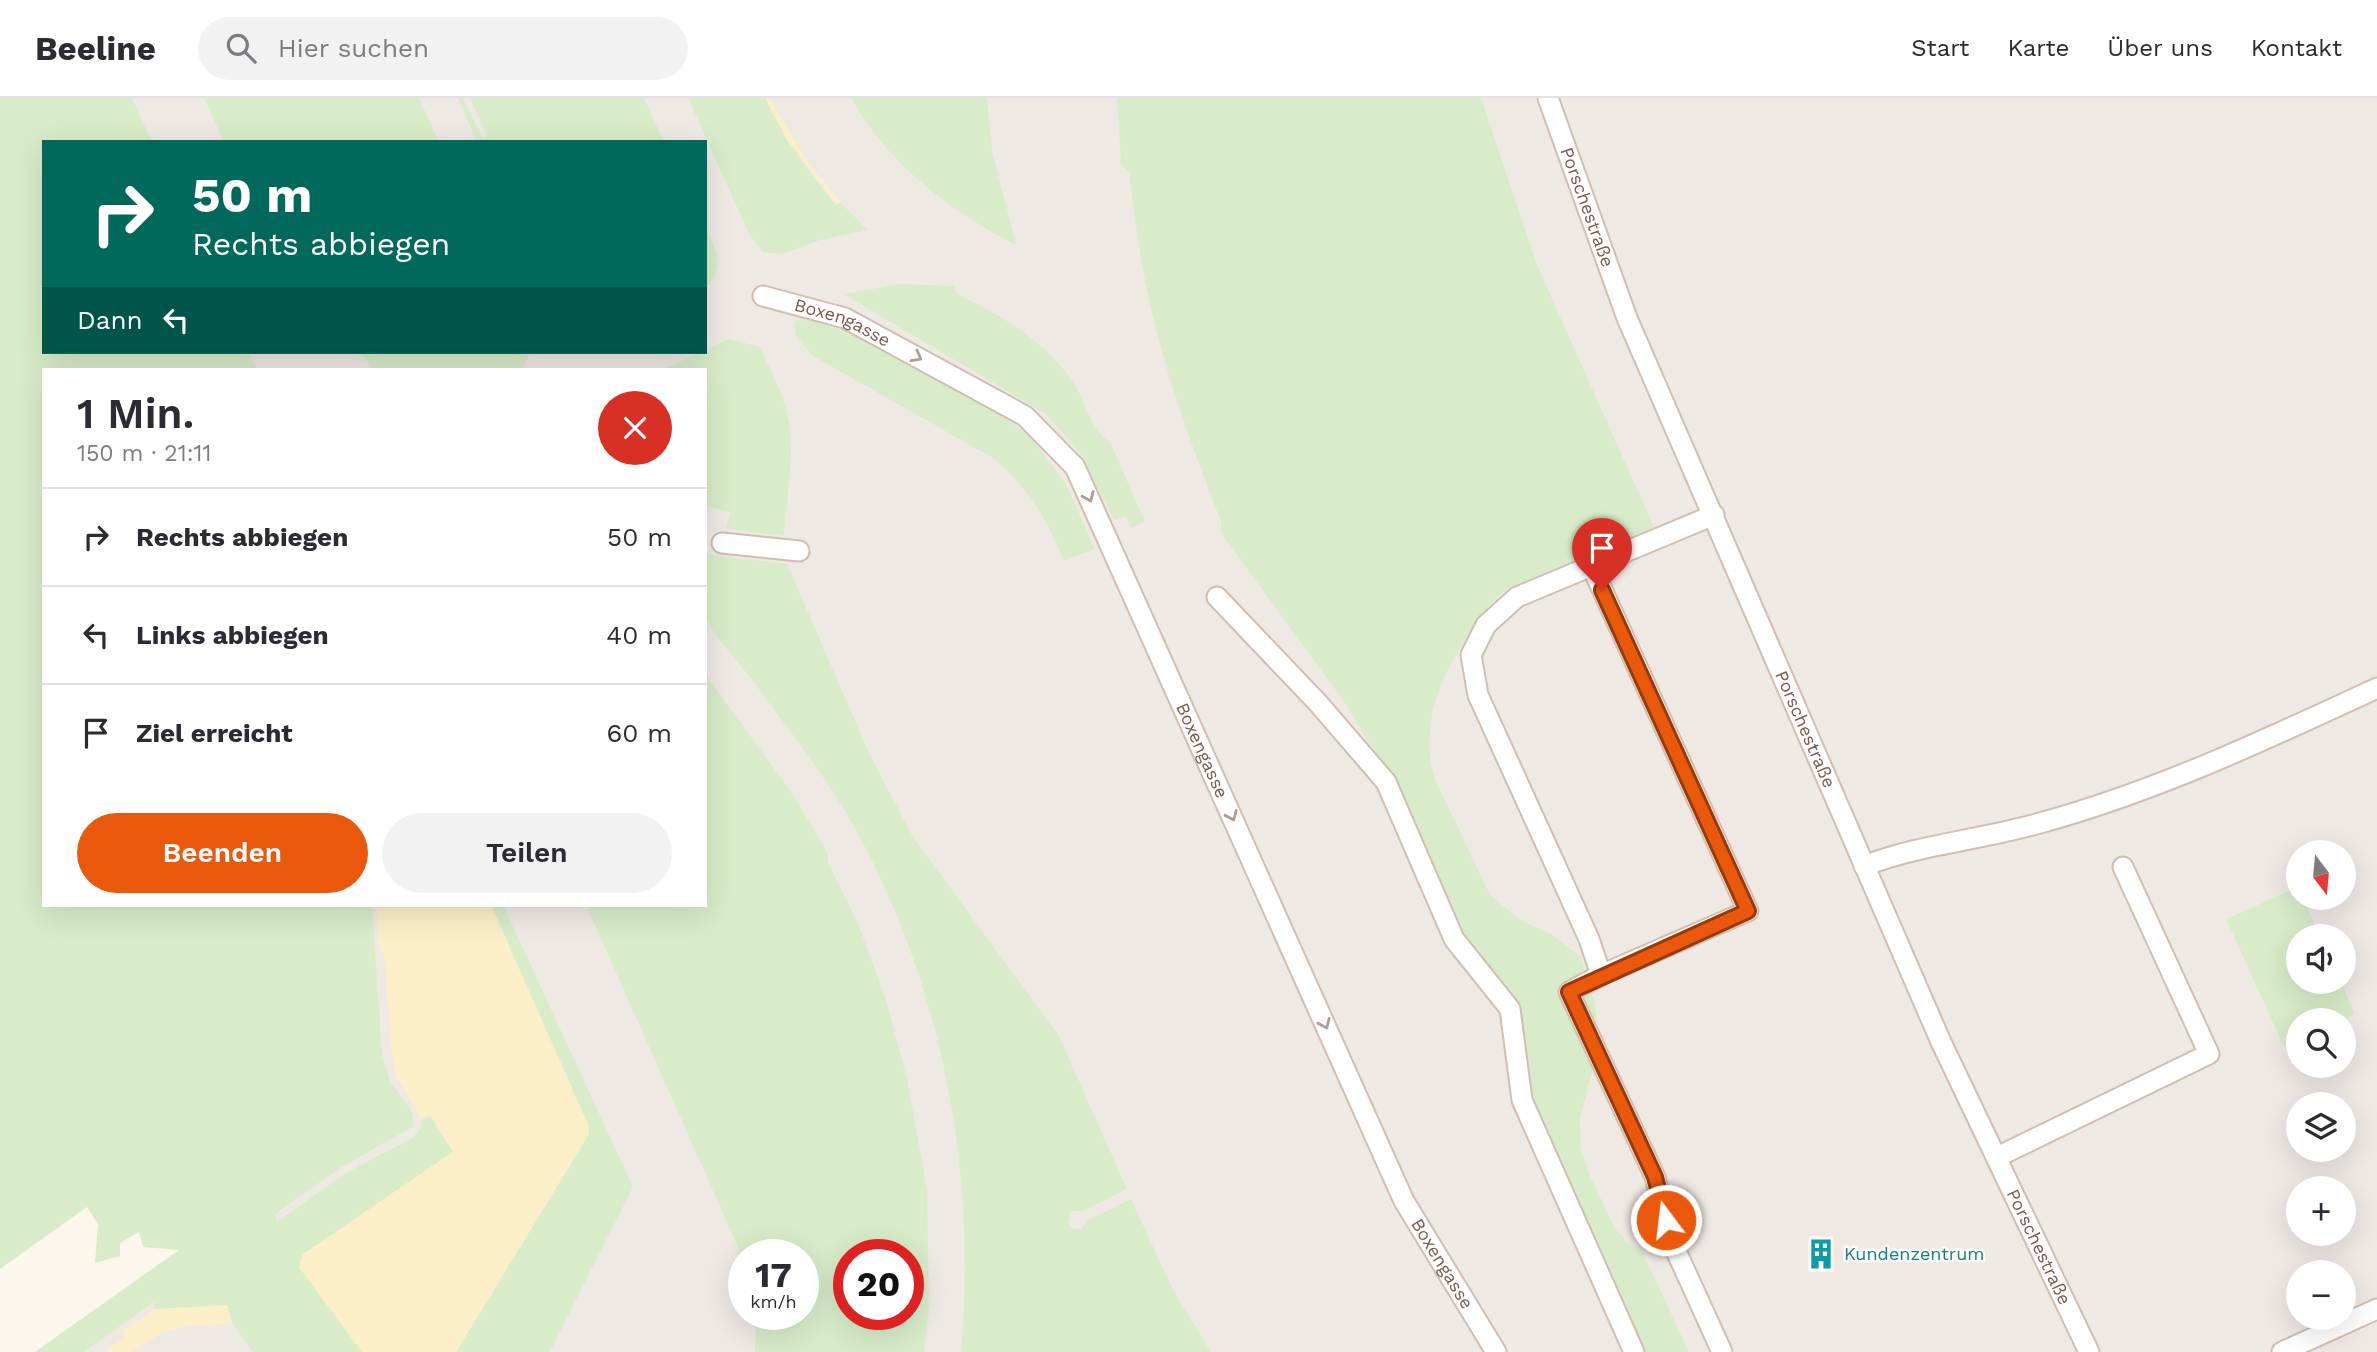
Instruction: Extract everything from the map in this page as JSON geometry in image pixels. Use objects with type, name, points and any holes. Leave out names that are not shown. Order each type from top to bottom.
[{"type":"lane","name":"Porschestraße","points":[[1548,98],[1627,318],[1941,1042],[2089,1352]]},
{"type":"lane","name":"Boxengasse","points":[[764,296],[845,318],[1025,416],[1075,467],[1404,1201],[1496,1352]]},
{"type":"lane","points":[[1601,975],[1589,939],[1478,695],[1471,655],[1486,625],[1517,597],[1714,515]]},
{"type":"lane","points":[[722,543],[799,551]]},
{"type":"lane","points":[[1591,565],[1748,911],[1601,975],[1569,992],[1655,1177],[1672,1242],[1722,1352]]},
{"type":"lane","points":[[1217,597],[1318,703],[1386,782],[1454,939],[1510,1009],[1522,1100],[1634,1352]]},
{"type":"lane","points":[[1864,866],[1900,852],[2039,824],[2149,788],[2377,688]]},
{"type":"lane","points":[[1997,1157],[2209,1054],[2123,867]]},
{"type":"lane","points":[[2282,1352],[2377,1309]]},
{"type":"shaded area","points":[[23,98],[2377,98],[2377,1352],[35,1352],[355,1126],[342,907],[707,907],[707,368],[149,368],[142,354],[707,354],[707,140],[43,140]]},
{"type":"green space","points":[[0,98],[132,98],[151,140],[42,140],[42,354],[250,354],[257,368],[42,368],[42,907],[372,907],[382,1054],[390,1081],[412,1112],[414,1126],[340,1168],[275,1214],[277,1222],[346,1173],[414,1137],[421,1128],[422,1119],[430,1116],[453,1152],[303,1254],[299,1267],[362,1352],[253,1352],[232,1323],[227,1305],[155,1309],[154,1302],[84,1352],[35,1352],[179,1250],[143,1247],[139,1232],[120,1243],[120,1256],[95,1263],[98,1224],[87,1207],[0,1269]]},
{"type":"green space","points":[[204,98],[419,98],[438,140],[223,140]]},
{"type":"green space","points":[[458,98],[463,98],[482,138],[487,136],[470,98],[644,98],[663,140],[476,140]]},
{"type":"green space","points":[[688,98],[765,98],[788,140],[816,180],[836,205],[840,202],[868,230],[820,240],[783,254],[763,252],[750,236]]},
{"type":"green space","points":[[851,98],[987,98],[992,150],[1016,245],[967,217],[923,184],[883,144]]},
{"type":"green space","points":[[1117,98],[1481,98],[1537,265],[1654,527],[1513,586],[1492,603],[1456,654],[1440,687],[1431,722],[1430,758],[1434,777],[1490,895],[1522,921],[1551,934],[1580,956],[1595,1003],[1598,1029],[1597,1053],[1580,1118],[1581,1148],[1590,1176],[1614,1226],[1627,1243],[1642,1251],[1689,1352],[1643,1352],[1536,1112],[1521,1030],[1508,992],[1458,927],[1380,761],[1345,703],[1221,533],[1221,521],[1178,404],[1160,345],[1141,257],[1129,173],[1121,164]]},
{"type":"green space","points":[[707,231],[717,258],[716,273],[707,286]]},
{"type":"green space","points":[[902,284],[954,286],[957,294],[1020,329],[1060,364],[1076,387],[1097,430],[1110,442],[1145,522],[1131,528],[1126,516],[1114,520],[1078,450],[1046,414],[843,294]]},
{"type":"green space","points":[[798,319],[829,323],[850,330],[1013,423],[1033,440],[1066,484],[1095,549],[1064,561],[1050,530],[1027,493],[993,458],[813,356],[796,337],[794,323]]},
{"type":"green space","points":[[729,339],[760,347],[777,384],[791,436],[784,536],[726,529],[730,512],[707,506],[707,368],[666,368],[696,354],[707,354],[707,349]]},
{"type":"green space","points":[[362,354],[530,354],[522,368],[372,368]]},
{"type":"green space","points":[[707,554],[787,564],[870,755],[913,837],[1059,1036],[1127,1189],[1083,1211],[1072,1211],[1068,1223],[1072,1228],[1081,1229],[1088,1220],[1131,1199],[1174,1292],[1211,1352],[961,1352],[965,1286],[964,1220],[958,1154],[948,1088],[914,961],[890,899],[849,818],[808,756],[709,624]]},
{"type":"green space","points":[[707,677],[792,793],[827,852],[829,865],[859,926],[886,1000],[907,1078],[927,1190],[929,1309],[924,1352],[755,1352],[756,1330],[819,1330],[819,1239],[735,1239],[587,907],[707,907]]},
{"type":"green space","points":[[2286,892],[2286,910],[2308,910],[2315,924],[2286,924],[2286,994],[2346,994],[2352,1008],[2286,1008],[2284,1047],[2226,919]]},
{"type":"green space","points":[[492,907],[504,907],[633,1187],[550,1352],[456,1352],[589,1134],[589,1127]]},
{"type":"sand","points":[[765,98],[770,98],[806,160],[840,202],[837,205],[787,140]]},
{"type":"sand","points":[[374,907],[492,907],[589,1127],[589,1134],[456,1352],[362,1352],[299,1267],[303,1254],[453,1152],[431,1116],[422,1119],[397,1078],[377,909]]},
{"type":"sand","points":[[227,1305],[232,1323],[187,1326],[163,1332],[131,1352],[104,1352],[124,1338],[123,1331],[155,1309]]},
{"type":"place","name":"Kundenzentrum","points":[[1821,1254]]},
{"type":"route","points":[[1602,590],[1748,911],[1601,975],[1569,992],[1655,1177],[1666,1220]]}]
